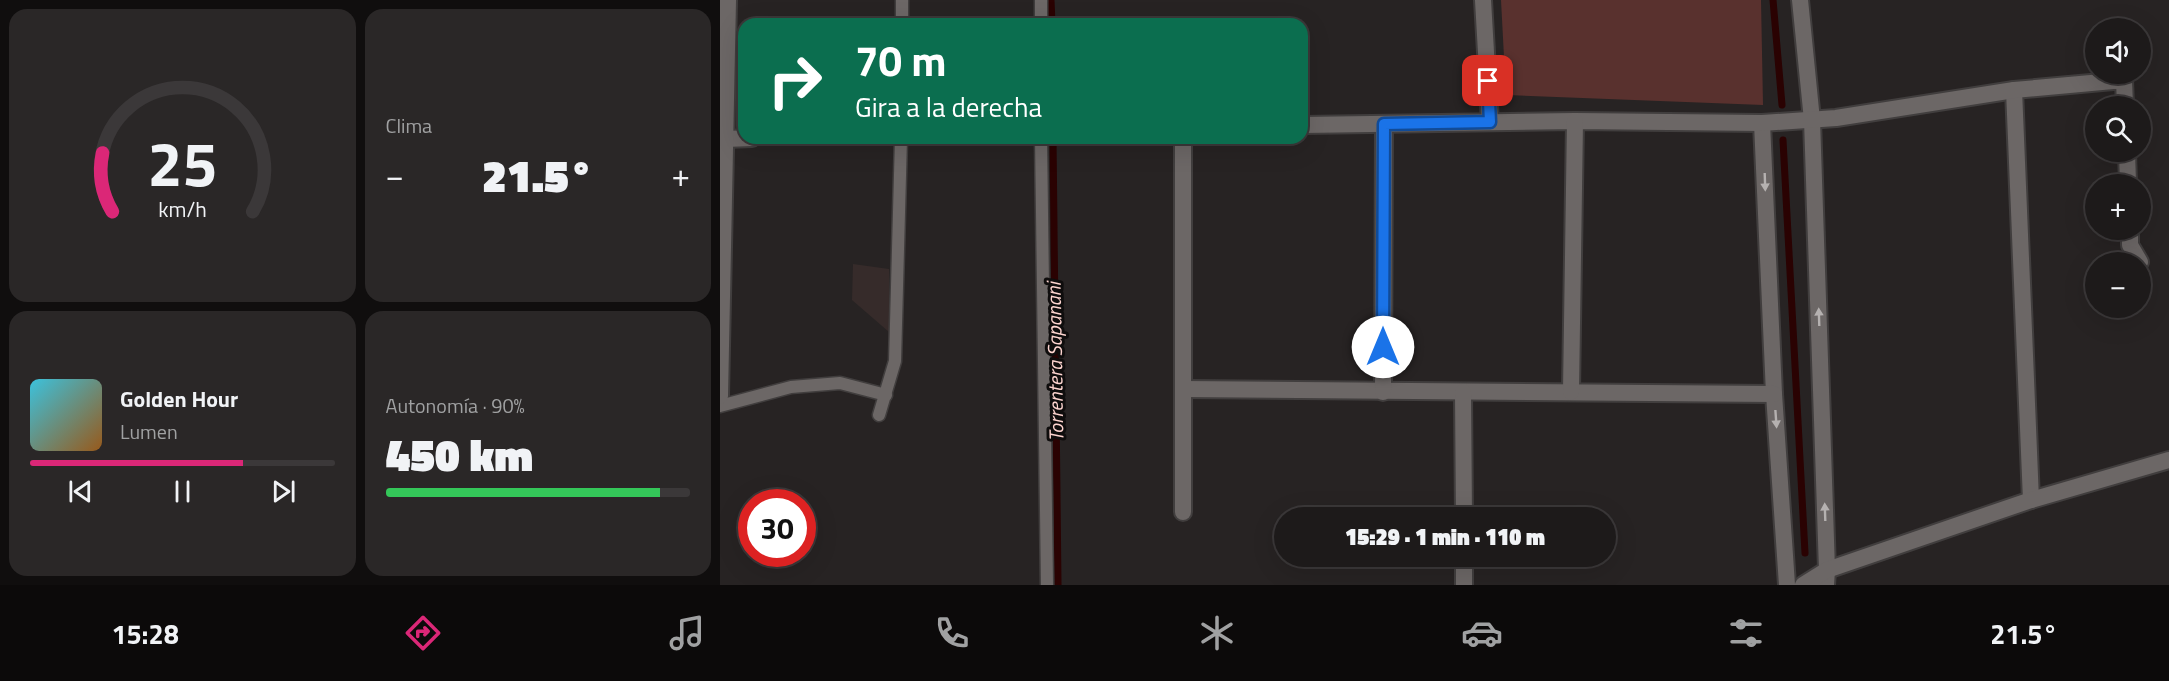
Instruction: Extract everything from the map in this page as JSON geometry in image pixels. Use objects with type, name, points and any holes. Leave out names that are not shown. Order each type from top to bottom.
[{"type":"street","points":[[720,396],[728,0]]},
{"type":"street","points":[[1483,0],[1490,122]]},
{"type":"street","points":[[1800,0],[1812,120],[1827,578]]},
{"type":"street","points":[[1308,124],[1575,121],[1762,123],[1812,120],[2014,90],[2124,80],[2125,96]]},
{"type":"street","points":[[2014,90],[2031,500]]},
{"type":"street","points":[[1571,392],[1575,121]]},
{"type":"street","points":[[1762,123],[1774,394],[1787,585]]},
{"type":"street","points":[[1383,392],[1384,124]]},
{"type":"street","points":[[725,139],[738,139]]},
{"type":"street","points":[[1183,144],[1183,512]]},
{"type":"street","points":[[1183,389],[1774,394]]},
{"type":"street","points":[[1463,392],[1464,507]]},
{"type":"street","points":[[1803,585],[1827,578],[2031,500],[2169,460]]},
{"type":"street","points":[[1464,567],[1464,585]]},
{"type":"lane","points":[[902,0],[902,18]]},
{"type":"lane","points":[[1041,0],[1041,18]]},
{"type":"lane","points":[[879,415],[895,361],[901,144]]},
{"type":"lane","points":[[1041,144],[1047,585]]},
{"type":"lane","points":[[720,406],[791,387],[840,383],[886,395]]},
{"type":"shaded area","points":[[1501,0],[1761,0],[1763,105],[1506,95]]},
{"type":"shaded area","points":[[853,264],[889,269],[889,332],[852,300]]},
{"type":"waterway","name":"Torrentera Sapanani","points":[[1051,0],[1052,18]]},
{"type":"waterway","points":[[1773,0],[1782,105]]},
{"type":"waterway","points":[[1783,140],[1805,553]]},
{"type":"waterway","name":"Torrentera Sapanani","points":[[1053,144],[1058,585]]},
{"type":"route","points":[[1383,347],[1384,124],[1490,122],[1488,81]]}]
